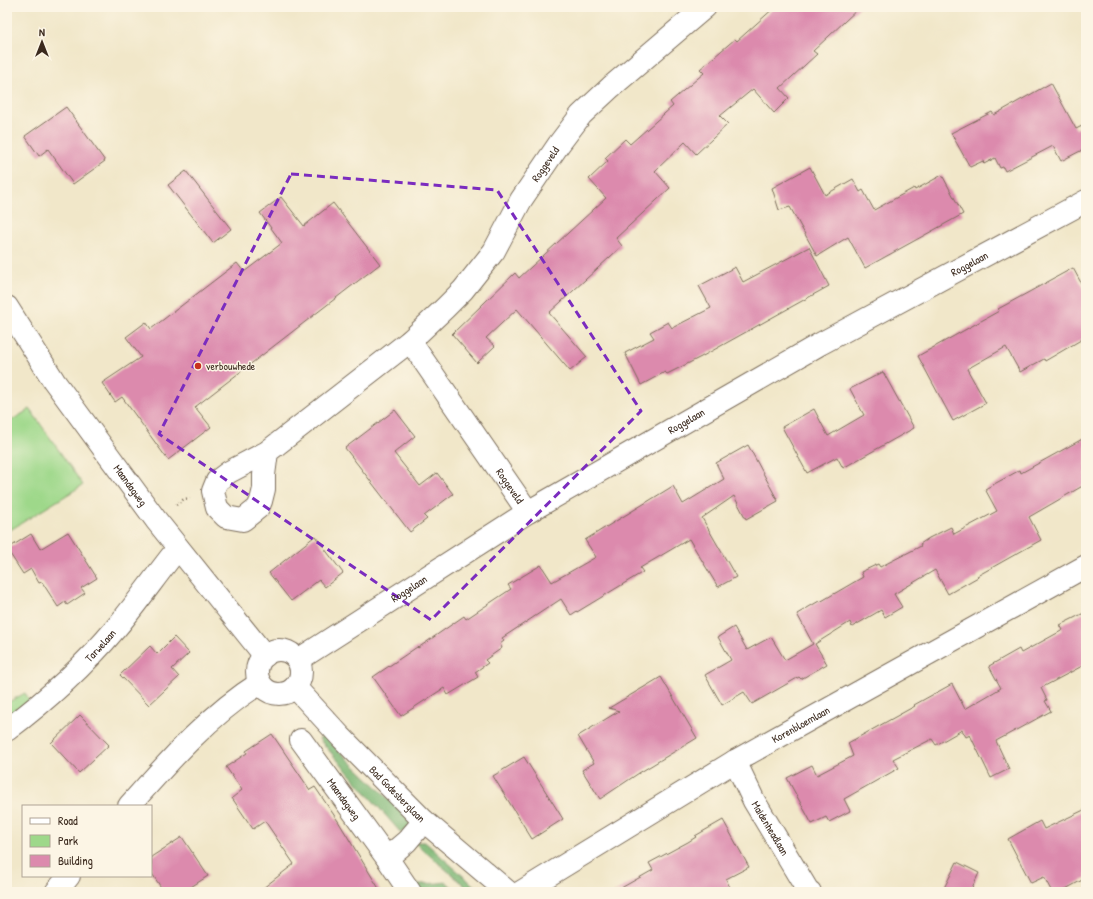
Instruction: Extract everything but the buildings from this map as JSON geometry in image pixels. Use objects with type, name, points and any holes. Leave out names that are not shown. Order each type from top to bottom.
[{"type":"street","name":"Roggeveld","points":[[213,491],[217,481],[229,472],[267,452],[410,341],[463,290],[494,251],[522,200],[559,144],[581,115],[611,87],[705,7]]},
{"type":"street","name":"Roggelaan","points":[[298,660],[528,512],[820,344],[1086,201]]},
{"type":"street","name":"Maandagweg","points":[[7,307],[54,381],[156,520],[265,656]]},
{"type":"street","name":"Roggeveld","points":[[410,341],[528,512]]},
{"type":"street","points":[[213,491],[217,508],[226,517],[243,520],[258,508],[262,501],[267,452]]},
{"type":"street","name":"Tarwelaan","points":[[7,730],[34,710],[69,679],[116,628],[178,548]]},
{"type":"street","name":"Korenbloemlaan","points":[[520,892],[735,761],[1086,566]]},
{"type":"street","points":[[271,652],[286,652],[298,660],[302,670],[301,677],[295,687],[284,694],[270,692],[260,683],[257,676],[257,668],[260,661],[271,652]]},
{"type":"street","points":[[130,805],[168,762],[210,720],[226,706],[260,683]]},
{"type":"street","name":"Bad Godesberglaan","points":[[295,687],[340,737],[424,822],[508,892]]},
{"type":"street","name":"Maandagweg","points":[[301,740],[410,892]]},
{"type":"street","name":"Maidenheadlaan","points":[[735,761],[754,800],[810,892]]},
{"type":"street","points":[[387,858],[407,841],[424,822]]},
{"type":"street","points":[[56,892],[69,877]]},
{"type":"path","points":[[156,520],[184,499],[213,491]]},
{"type":"highlighted area","points":[[291,174],[497,190],[641,411],[431,620],[159,434]]},
{"type":"green space","points":[[30,409],[83,485],[7,532],[7,423]]},
{"type":"green space","points":[[25,693],[30,702],[7,720],[7,703]]},
{"type":"green space","points":[[324,736],[415,824],[401,833],[319,739]]},
{"type":"green space","points":[[414,842],[425,842],[481,892],[472,892]]},
{"type":"green space","points":[[446,882],[458,892],[418,892],[413,885],[438,883]]},
{"type":"place","name":"verbouwhede","points":[[198,366]]}]
